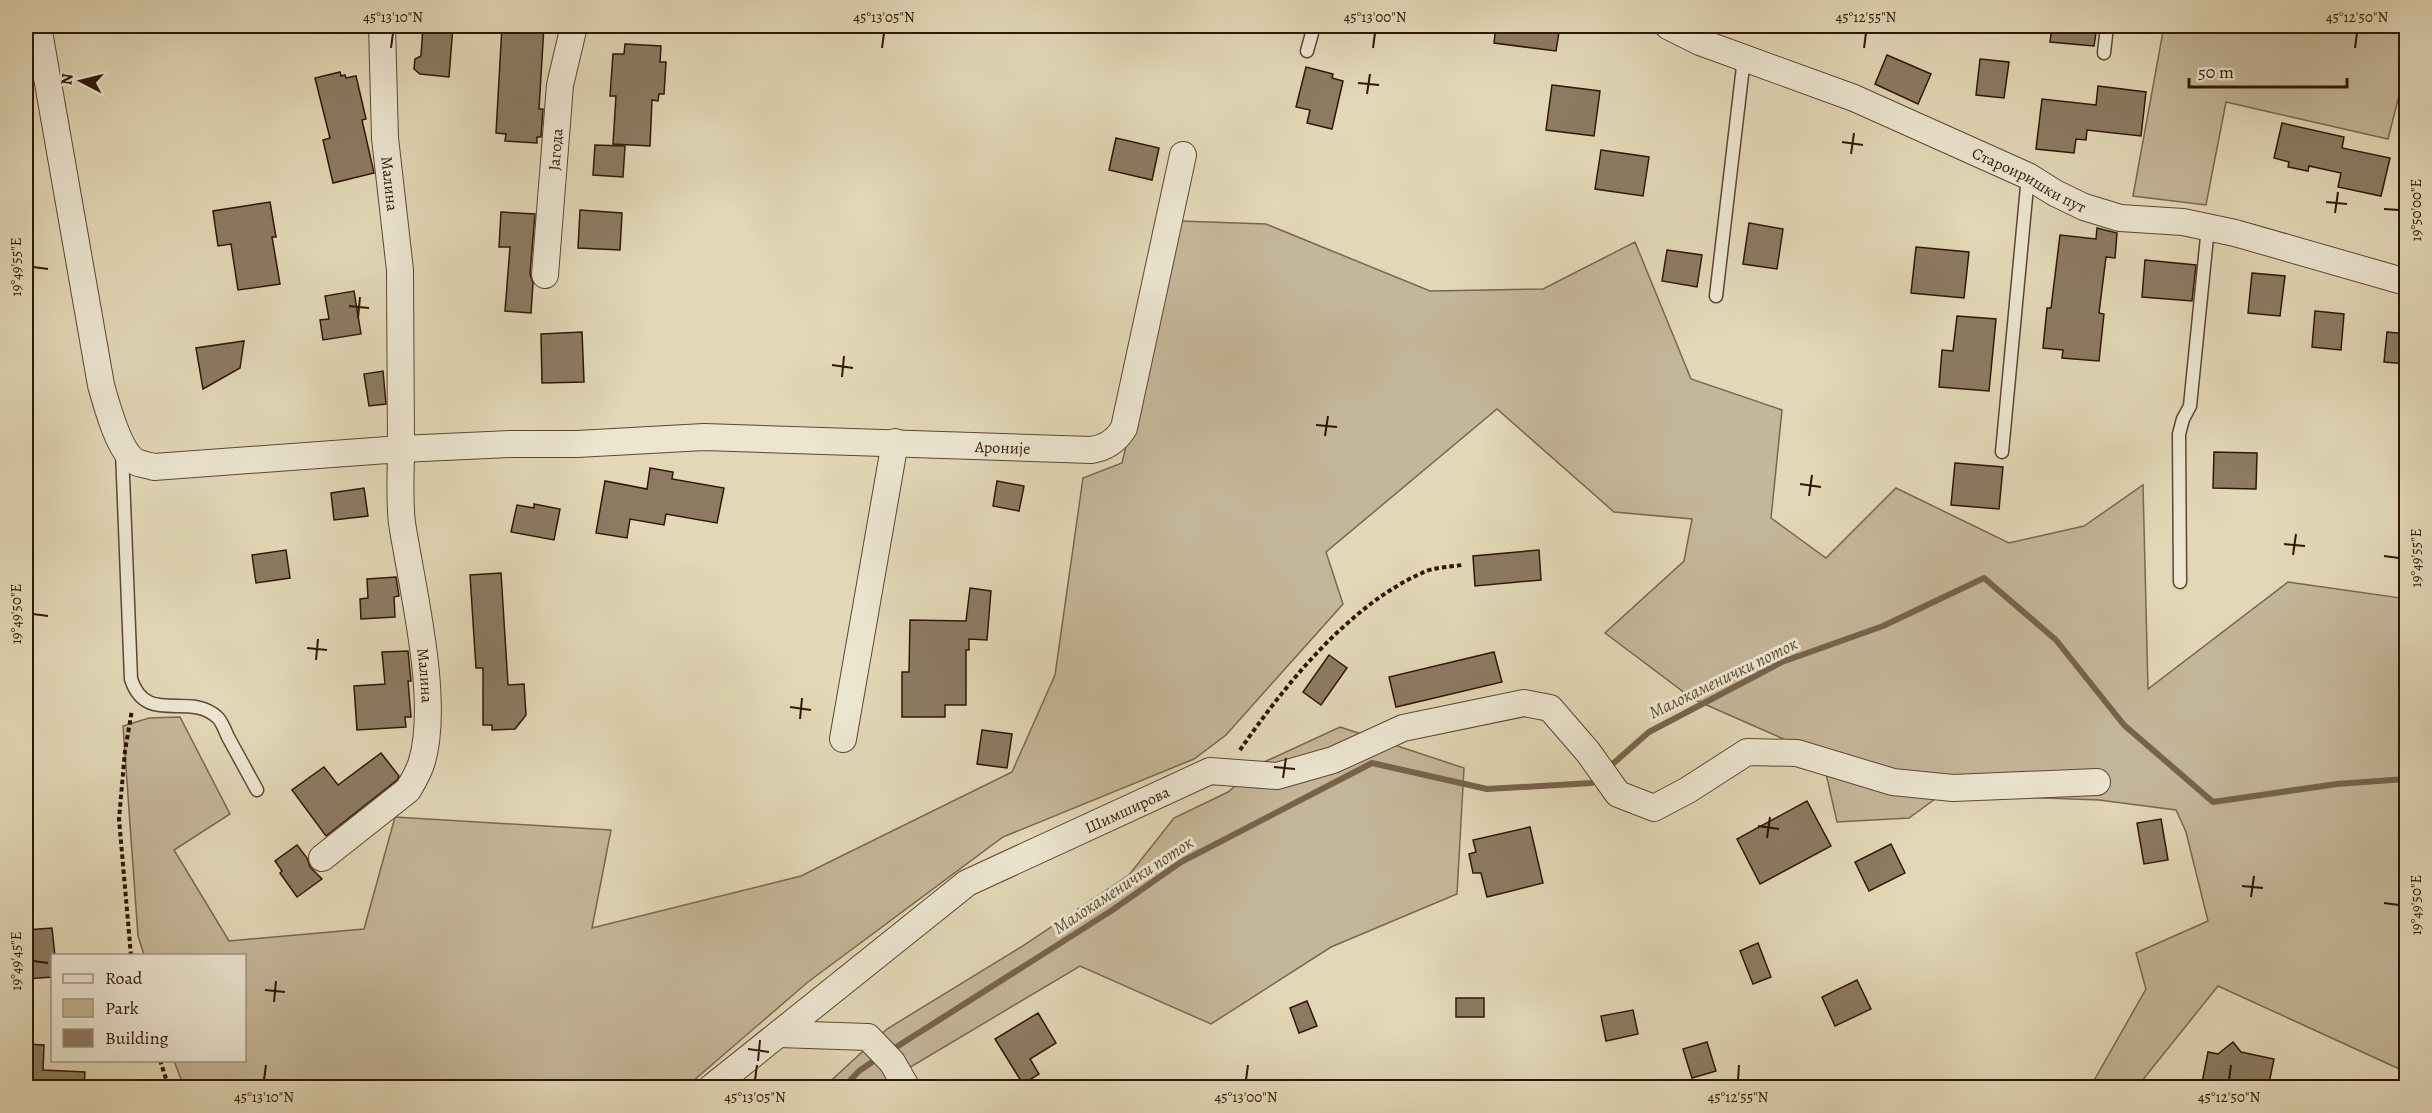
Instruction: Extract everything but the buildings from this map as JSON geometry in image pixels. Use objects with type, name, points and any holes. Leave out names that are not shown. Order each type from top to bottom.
[{"type":"street","points":[[38,26],[101,385],[111,419],[122,443],[135,461],[154,466],[401,449]]},
{"type":"street","name":"Малина","points":[[322,858],[408,790],[418,775],[423,759],[427,727],[426,688],[402,520],[400,270],[385,138],[382,26]]},
{"type":"street","name":"Јагода","points":[[545,275],[560,85],[574,26]]},
{"type":"street","name":"Староиришки пут","points":[[1668,26],[1700,42],[1854,98],[2028,176],[2084,207],[2111,215],[2183,222],[2208,227],[2406,282]]},
{"type":"street","name":"Ароније","points":[[401,449],[511,444],[577,444],[704,436],[1091,450],[1104,447],[1116,439],[1124,428],[1183,155]]},
{"type":"street","points":[[843,739],[894,442]]},
{"type":"street","name":"Шимширова","points":[[711,1088],[967,883],[1210,771],[1276,776],[1333,760],[1403,728],[1524,703],[1550,708],[1588,752],[1618,794],[1654,808],[1688,790],[1747,752],[1797,753],[1893,782],[1953,788],[2097,782]]},
{"type":"street","points":[[779,1034],[868,1037],[892,1062],[907,1088]]},
{"type":"lane","points":[[1307,51],[1314,26]]},
{"type":"lane","points":[[2104,53],[2107,26]]},
{"type":"lane","points":[[1716,296],[1744,58]]},
{"type":"lane","points":[[2002,452],[2028,176]]},
{"type":"lane","points":[[2180,582],[2179,434],[2190,406],[2208,227]]},
{"type":"lane","points":[[122,443],[131,679],[135,692],[145,702],[165,706],[199,707],[217,717],[257,790]]},
{"type":"path","points":[[1239,752],[1270,706],[1329,640],[1381,596],[1424,572],[1462,565]]},
{"type":"path","points":[[131,954],[119,819],[125,751],[135,692]]},
{"type":"path","points":[[161,1062],[169,1088]]},
{"type":"green space","points":[[2164,26],[2406,26],[2406,68],[2388,139],[2226,102],[2206,205],[2133,196]]},
{"type":"green space","points":[[1180,221],[1266,224],[1430,291],[1543,289],[1635,242],[1691,379],[1782,410],[1771,518],[1826,558],[1896,488],[2009,543],[2084,526],[2143,485],[2148,689],[2288,582],[2400,598],[2406,574],[2406,1072],[2218,986],[2137,1087],[2095,1087],[2092,1084],[2146,989],[2136,953],[2208,921],[2186,832],[2176,810],[2099,800],[1942,794],[1909,818],[1837,822],[1822,756],[1693,699],[1605,633],[1684,561],[1692,519],[1614,512],[1497,409],[1326,552],[1343,604],[1226,735],[1194,759],[1003,837],[808,982],[686,1087],[184,1087],[174,1062],[246,1062],[246,954],[144,954],[138,936],[123,726],[149,718],[180,717],[230,814],[174,850],[229,941],[364,929],[395,817],[611,830],[592,928],[801,876],[1012,772],[1055,675],[1083,478],[1122,463]]},
{"type":"green space","points":[[1340,727],[1464,768],[1457,894],[1331,947],[1211,1024],[1080,966],[877,1087],[823,1088],[887,1029],[1021,947],[1129,875],[1174,818],[1228,792],[1262,763]]},
{"type":"waterway","name":"Малокаменички поток","points":[[1608,768],[1649,732],[1782,662],[1883,626],[1984,578],[2056,640],[2124,725],[2213,802],[2337,784],[2406,779]]},
{"type":"waterway","name":"Малокаменички поток","points":[[890,1051],[1111,911],[1181,862],[1372,763],[1487,789],[1592,783],[1598,777]]},
{"type":"waterway","name":"Малокаменички поток","points":[[843,1088],[859,1071],[878,1058]]}]
